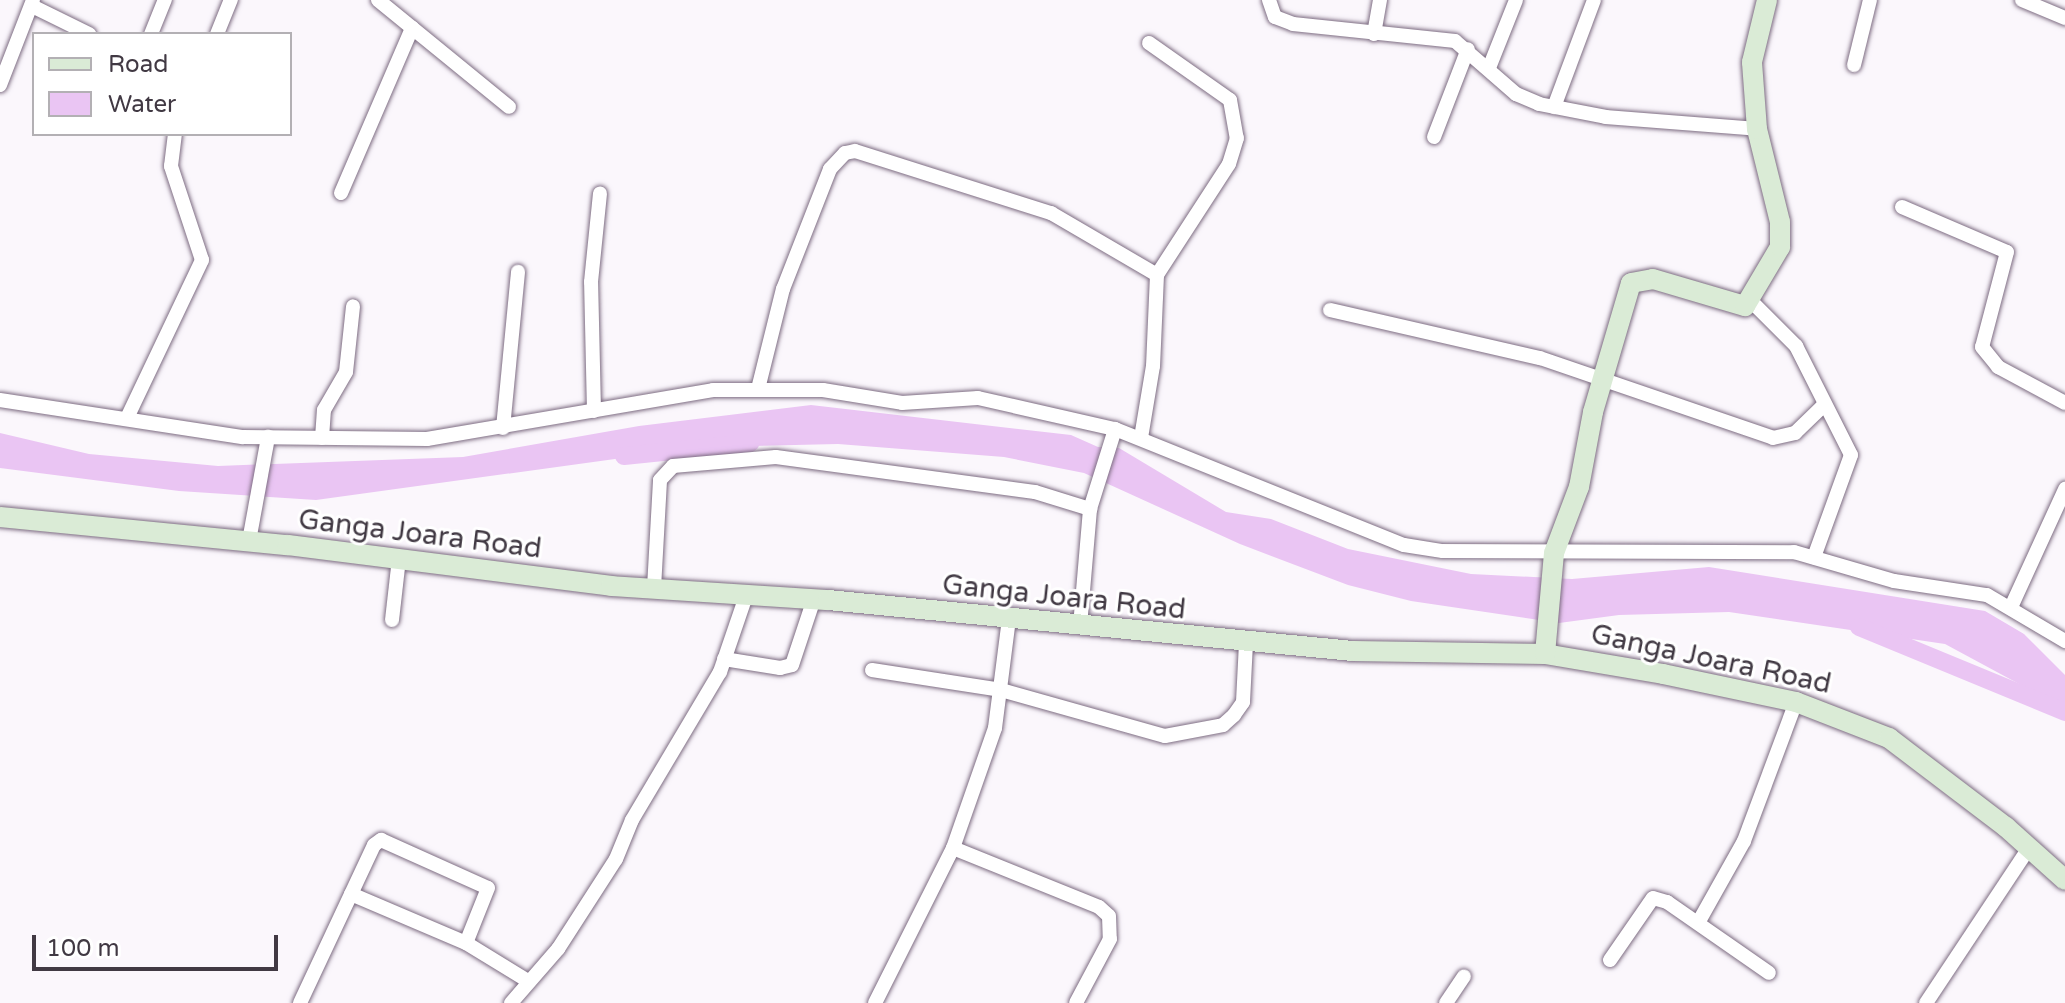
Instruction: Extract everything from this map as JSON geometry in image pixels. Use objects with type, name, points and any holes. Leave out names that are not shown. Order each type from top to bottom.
[{"type":"main road","points":[[1545,654],[1553,560],[1579,487],[1601,383],[1631,283],[1653,279],[1736,306],[1751,301],[1782,234],[1757,129],[1753,49],[1767,0]]},
{"type":"main road","name":"Ganga Joara Road","points":[[0,517],[249,541],[654,588],[814,599],[1246,642],[1353,651],[1545,654],[1796,702],[1850,720],[1905,747],[2065,880]]},
{"type":"street","points":[[152,32],[165,0]]},
{"type":"street","points":[[218,32],[231,0]]},
{"type":"street","points":[[378,0],[509,107]]},
{"type":"street","points":[[1269,0],[1281,21],[1374,34],[1443,36],[1468,49],[1516,94],[1554,107],[1606,117],[1757,129]]},
{"type":"street","points":[[1374,34],[1380,0]]},
{"type":"street","points":[[1489,68],[1516,0]]},
{"type":"street","points":[[1554,107],[1594,0]]},
{"type":"street","points":[[1854,65],[1870,0]]},
{"type":"street","points":[[2022,0],[2065,18]]},
{"type":"street","points":[[0,85],[32,3],[85,32]]},
{"type":"street","points":[[341,193],[412,28]]},
{"type":"street","points":[[1141,438],[1153,366],[1157,275],[1229,164],[1237,138],[1230,100],[1149,43]]},
{"type":"street","points":[[1434,137],[1468,49]]},
{"type":"street","points":[[127,418],[202,260],[171,166],[175,136]]},
{"type":"street","points":[[758,389],[788,273],[830,169],[845,153],[869,154],[1051,213],[1157,275]]},
{"type":"street","points":[[594,411],[591,295],[600,193]]},
{"type":"street","points":[[1902,207],[2007,252],[1982,347],[1998,367],[2065,403]]},
{"type":"street","points":[[503,428],[518,272]]},
{"type":"street","points":[[1751,301],[1796,346],[1823,406],[1851,455],[1814,557]]},
{"type":"street","points":[[322,438],[324,410],[346,372],[353,306]]},
{"type":"street","points":[[1330,310],[1526,354],[1601,383],[1773,438],[1795,433],[1823,406]]},
{"type":"street","points":[[0,400],[268,437],[427,439],[713,390],[823,390],[902,403],[978,398],[1115,429],[1404,545],[1553,560],[1761,549],[1814,557],[1894,581],[1987,595],[2012,605],[2065,641]]},
{"type":"street","points":[[1080,626],[1090,509],[1115,429]]},
{"type":"street","points":[[249,541],[268,437]]},
{"type":"street","points":[[654,588],[660,480],[673,466],[776,457],[1035,492],[1090,509]]},
{"type":"street","points":[[2012,605],[2065,489]]},
{"type":"street","points":[[392,620],[399,559]]},
{"type":"street","points":[[511,1003],[558,949],[610,869],[628,828],[724,659],[747,593]]},
{"type":"street","points":[[724,659],[780,668],[792,665],[814,599]]},
{"type":"street","points":[[875,1003],[953,848],[995,728],[1009,619]]},
{"type":"street","points":[[872,670],[1001,690],[1151,736],[1223,725],[1243,702],[1246,642]]},
{"type":"street","points":[[1698,923],[1744,841],[1796,702]]},
{"type":"street","points":[[300,1003],[374,845],[392,840],[488,888],[466,943]]},
{"type":"street","points":[[953,848],[1099,907],[1109,916],[1110,939],[1076,1003]]},
{"type":"street","points":[[1926,1003],[2029,848]]},
{"type":"street","points":[[351,894],[466,943],[528,981]]},
{"type":"street","points":[[1610,960],[1653,898],[1698,923],[1769,973]]},
{"type":"street","points":[[1446,1003],[1464,976]]},
{"type":"water","points":[[811,405],[1071,435],[1098,447],[1119,448],[1226,512],[1271,519],[1348,549],[1471,574],[1572,579],[1709,567],[1985,611],[2024,634],[2065,675],[2065,715],[2049,700],[1945,644],[1729,612],[1619,615],[1559,623],[1411,601],[1348,585],[1240,544],[1084,473],[1004,457],[838,444],[702,447],[316,500],[179,491],[0,468],[0,433],[89,454],[218,466],[463,457],[639,426]]},
{"type":"waterway","points":[[624,456],[750,443]]},
{"type":"waterway","points":[[1859,627],[2065,712]]}]
